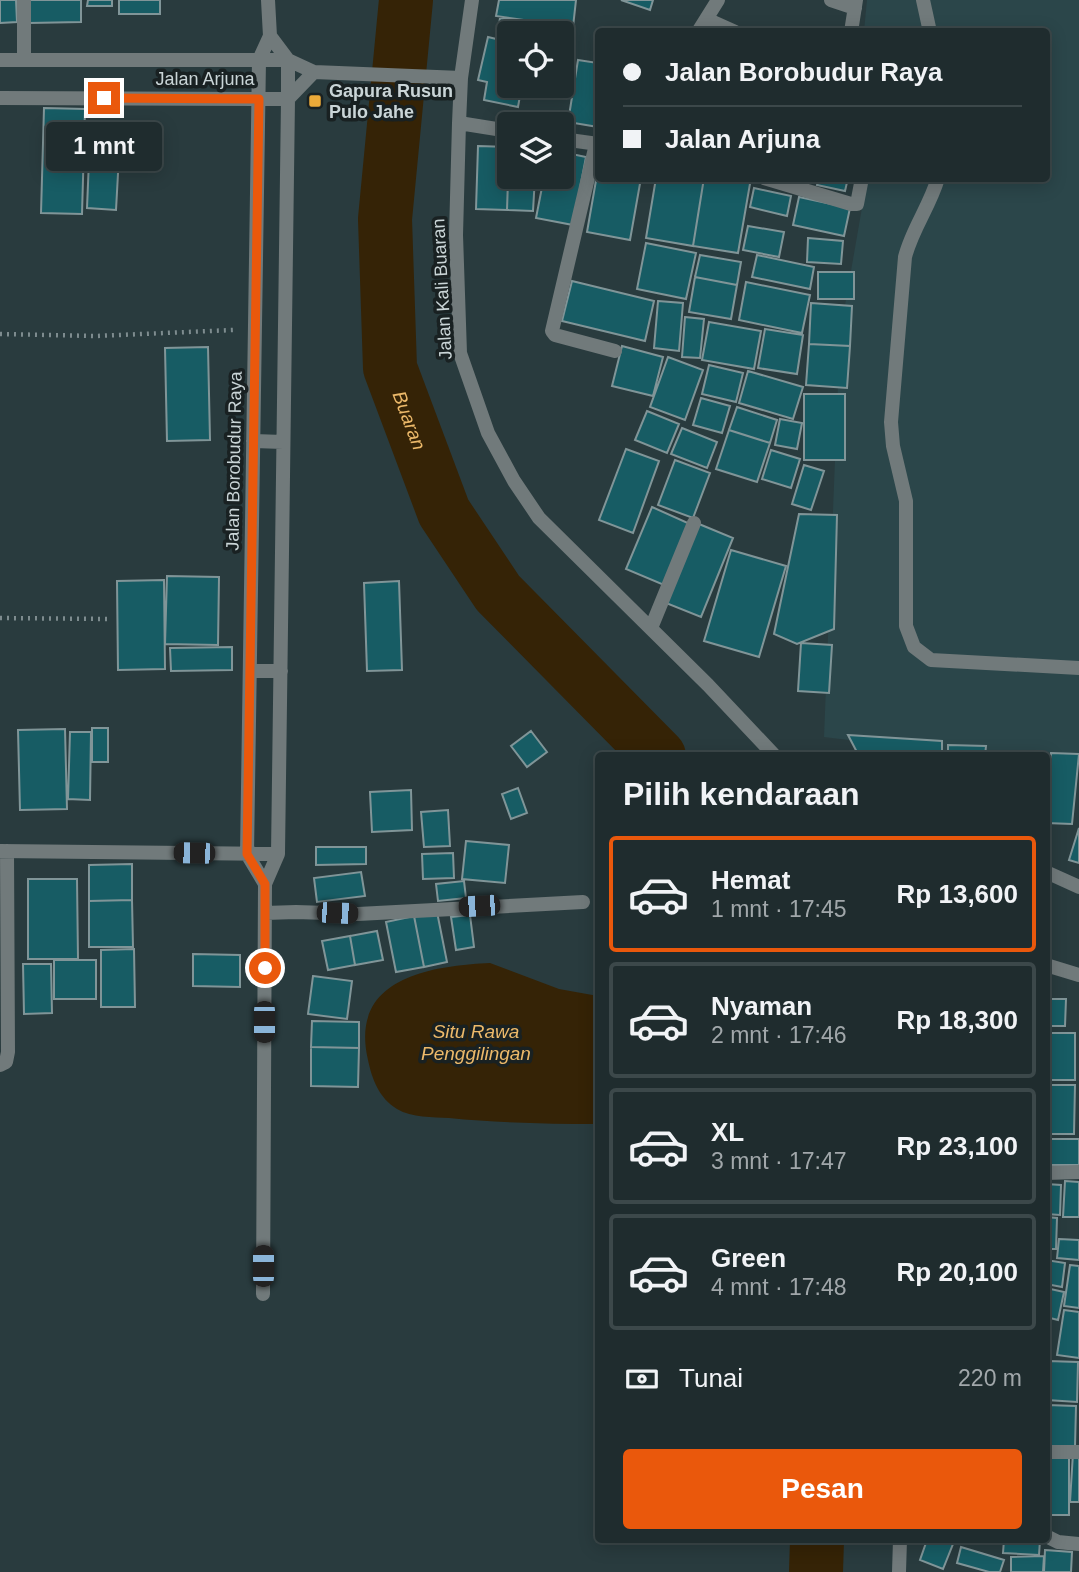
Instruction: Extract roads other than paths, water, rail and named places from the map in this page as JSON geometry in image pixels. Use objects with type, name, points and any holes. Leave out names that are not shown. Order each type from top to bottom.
[{"type":"street","points":[[23,0],[24,60]]},
{"type":"street","name":"Jalan Borobudur Raya","points":[[247,854],[259,60],[270,36],[268,0]]},
{"type":"street","name":"Jalan Kali Buaran","points":[[472,0],[461,78],[459,123],[456,234],[460,353],[488,433],[514,481],[540,519],[771,752]]},
{"type":"street","points":[[702,25],[718,0]]},
{"type":"street","points":[[831,0],[856,4],[851,28]]},
{"type":"street","points":[[923,0],[929,28]]},
{"type":"street","points":[[263,1294],[265,884],[278,853],[288,99],[288,60],[270,36]]},
{"type":"street","name":"Jalan Arjuna","points":[[0,60],[288,60],[314,72],[461,78]]},
{"type":"street","points":[[288,99],[314,72]]},
{"type":"street","name":"Jalan Arjuna","points":[[0,98],[288,99]]},
{"type":"street","points":[[459,123],[497,129]]},
{"type":"street","points":[[574,141],[595,144]]},
{"type":"street","points":[[595,152],[551,331],[555,335],[615,351]]},
{"type":"street","points":[[790,182],[810,185],[857,205],[861,182]]},
{"type":"street","points":[[937,182],[909,239],[905,257],[891,422],[893,446],[906,501],[906,626],[914,647],[931,660],[1079,668]]},
{"type":"street","points":[[253,441],[283,442]]},
{"type":"street","points":[[651,628],[694,523]]},
{"type":"street","points":[[250,671],[281,671]]},
{"type":"street","points":[[0,1065],[6,1062],[8,1052],[4,851],[278,853]]},
{"type":"street","points":[[247,854],[265,884]]},
{"type":"street","points":[[1050,874],[1079,887]]},
{"type":"street","points":[[265,913],[358,914],[583,902]]},
{"type":"street","points":[[1050,966],[1079,975]]},
{"type":"street","points":[[1050,1173],[1079,1172]]},
{"type":"street","points":[[1050,1452],[1079,1452]]},
{"type":"street","points":[[1050,1538],[1058,1542],[1079,1544]]},
{"type":"street","points":[[899,1572],[900,1543]]},
{"type":"water","name":"Situ Rawa Penggilingan","points":[[490,963],[559,989],[595,995],[595,1124],[505,1122],[423,1116],[397,1109],[381,1094],[368,1060],[365,1033],[370,1011],[382,995],[399,982],[442,968]]},
{"type":"waterway","name":"Buaran","points":[[406,0],[385,219],[390,368],[444,512],[498,593],[655,752]]},
{"type":"waterway","name":"Buaran","points":[[816,1572],[817,1543]]},
{"type":"place","name":"Gapura Rusun Pulo Jahe","points":[[315,101]]}]
